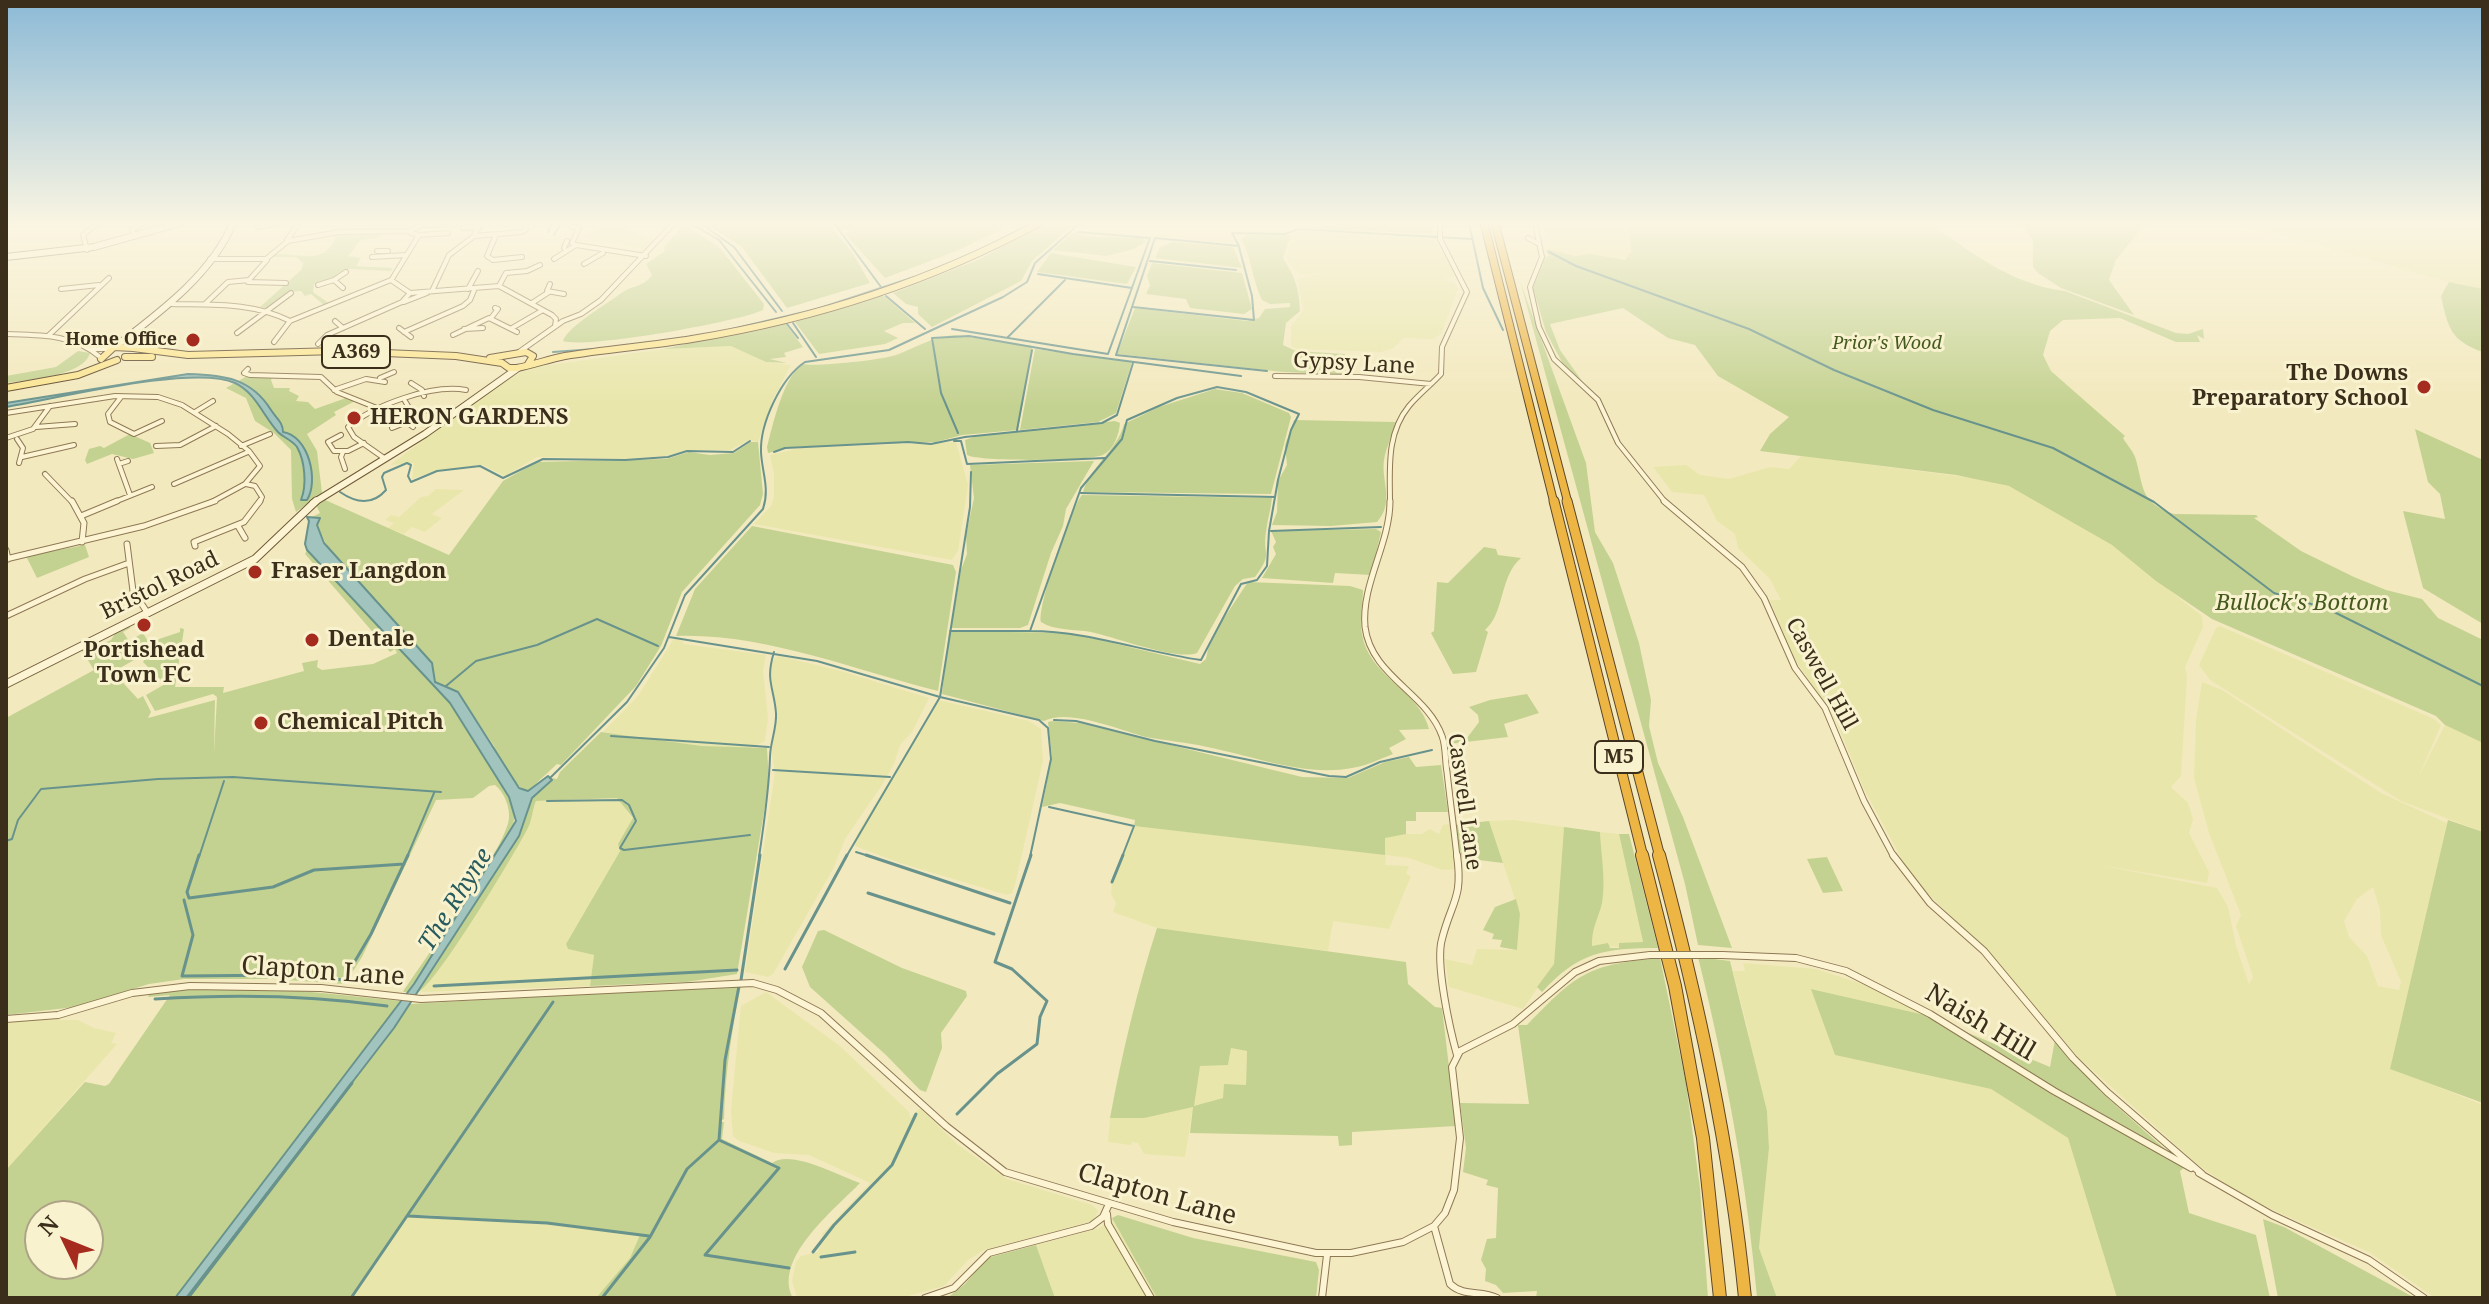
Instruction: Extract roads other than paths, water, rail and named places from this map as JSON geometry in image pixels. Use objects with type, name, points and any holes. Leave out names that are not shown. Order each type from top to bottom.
[{"type":"highway","name":"M5","points":[[1499,284],[1675,986],[1703,1138],[1720,1298]]},
{"type":"highway","name":"M5","points":[[1511,284],[1682,937],[1728,1148],[1738,1211],[1745,1298]]},
{"type":"main road","points":[[113,348],[132,335],[186,284]]},
{"type":"main road","points":[[503,365],[518,368],[558,357],[704,338],[803,316],[902,284]]},
{"type":"main road","points":[[132,335],[132,347]]},
{"type":"main road","name":"A369","points":[[121,359],[132,347]]},
{"type":"main road","name":"A369","points":[[69,376],[113,348],[132,347],[174,354],[338,351],[479,358],[510,354]]},
{"type":"main road","points":[[500,378],[510,354],[519,352],[558,357]]},
{"type":"main road","name":"A369","points":[[6,388],[69,376],[139,355],[183,359],[233,353]]},
{"type":"main road","points":[[528,364],[533,359],[531,353]]},
{"type":"main road","name":"A369","points":[[100,358],[121,359]]},
{"type":"main road","name":"A369","points":[[479,358],[503,365]]},
{"type":"main road","name":"Bristol Road","points":[[6,684],[262,554],[316,501],[425,434],[518,368]]},
{"type":"street","points":[[205,304],[226,284]]},
{"type":"street","points":[[338,284],[351,297]]},
{"type":"street","points":[[274,343],[290,321],[383,284]]},
{"type":"street","points":[[397,284],[410,293],[499,286],[556,319],[555,326]]},
{"type":"street","points":[[318,344],[327,335],[402,302],[417,300],[430,292],[434,284]]},
{"type":"street","points":[[404,332],[463,306],[471,298],[473,284]]},
{"type":"street","points":[[549,292],[546,288],[550,284]]},
{"type":"street","points":[[519,352],[555,326],[595,305],[617,284]]},
{"type":"street","name":"Caswell Lane","points":[[1457,1055],[1450,1031],[1441,958],[1441,941],[1458,899],[1460,879],[1442,736],[1429,713],[1379,660],[1369,643],[1366,627],[1369,597],[1389,520],[1392,486],[1390,452],[1403,413],[1441,374],[1442,347],[1467,292],[1463,284]]},
{"type":"street","name":"Caswell Hill","points":[[1531,284],[1539,327],[1554,359],[1598,400],[1618,443],[1640,474],[1670,508],[1742,567],[1764,598],[1795,668],[1825,708],[1864,801],[1897,863],[1930,903],[1984,951],[2098,1084],[2202,1174]]},
{"type":"street","points":[[61,289],[101,285]]},
{"type":"street","points":[[48,336],[101,285]]},
{"type":"street","points":[[531,303],[549,292],[564,292]]},
{"type":"street","points":[[237,333],[291,293]]},
{"type":"street","points":[[402,302],[410,293]]},
{"type":"street","points":[[167,304],[205,304],[266,311],[290,321]]},
{"type":"street","points":[[453,335],[491,318],[498,310],[495,308]]},
{"type":"street","points":[[511,329],[543,310]]},
{"type":"street","points":[[491,318],[517,332]]},
{"type":"street","points":[[335,321],[343,328]]},
{"type":"street","points":[[399,328],[411,337]]},
{"type":"street","points":[[464,329],[483,328]]},
{"type":"street","points":[[6,334],[48,336],[92,349],[113,348]]},
{"type":"street","points":[[531,353],[535,341]]},
{"type":"street","points":[[92,349],[100,358]]},
{"type":"street","points":[[248,369],[244,373],[250,375],[321,377],[334,390],[377,408]]},
{"type":"street","points":[[334,390],[362,379],[379,378],[394,372]]},
{"type":"street","name":"Gypsy Lane","points":[[1275,376],[1359,377],[1432,384]]},
{"type":"street","points":[[379,378],[385,382]]},
{"type":"street","points":[[384,458],[354,437],[347,428],[377,408],[459,387],[466,382]]},
{"type":"street","points":[[411,383],[422,390],[424,396]]},
{"type":"street","points":[[459,387],[466,390]]},
{"type":"street","points":[[122,397],[107,418],[124,432],[139,433],[162,421]]},
{"type":"street","points":[[6,413],[122,397],[172,401],[217,426],[248,452],[260,468],[245,484],[161,521],[82,543],[7,559],[6,550]]},
{"type":"street","points":[[405,401],[413,414]]},
{"type":"street","points":[[195,412],[213,403]]},
{"type":"street","points":[[6,438],[16,438],[36,427],[45,420],[50,406]]},
{"type":"street","points":[[392,428],[408,422],[413,414],[428,409],[433,412]]},
{"type":"street","points":[[408,422],[413,427]]},
{"type":"street","points":[[36,427],[75,424]]},
{"type":"street","points":[[61,434],[64,426]]},
{"type":"street","points":[[156,446],[180,445],[217,426]]},
{"type":"street","points":[[241,446],[270,434]]},
{"type":"street","points":[[341,435],[326,440],[331,449],[343,452],[365,442]]},
{"type":"street","points":[[16,438],[23,447],[20,460],[74,445]]},
{"type":"street","points":[[177,484],[248,452]]},
{"type":"street","points":[[343,452],[341,457],[345,469]]},
{"type":"street","points":[[128,461],[118,461],[130,495]]},
{"type":"street","points":[[45,474],[81,516],[86,529],[82,543]]},
{"type":"street","points":[[54,482],[61,478]]},
{"type":"street","points":[[195,546],[194,542],[251,519],[262,497],[256,487],[245,484]]},
{"type":"street","points":[[81,516],[152,487]]},
{"type":"street","points":[[238,526],[244,536],[250,531]]},
{"type":"street","points":[[127,544],[133,591],[147,612]]},
{"type":"street","points":[[6,616],[85,579],[129,563]]},
{"type":"street","name":"Naish Hill","points":[[1457,1055],[1467,1045],[1513,1024],[1575,972],[1599,961],[1650,955],[1796,958],[1846,971],[1930,1014],[2054,1091],[2202,1174]]},
{"type":"street","name":"Clapton Lane","points":[[6,1019],[58,1015],[132,993],[190,986],[321,988],[417,999],[753,983],[782,990],[826,1016],[981,1156],[1005,1172],[1108,1208],[1235,1238],[1327,1255],[1403,1242],[1434,1226]]},
{"type":"street","points":[[1457,1055],[1452,1067],[1460,1130],[1459,1158],[1449,1205],[1434,1226],[1450,1285],[1463,1293],[1490,1293],[1497,1298]]},
{"type":"street","points":[[2202,1174],[2272,1215],[2369,1260],[2424,1298]]},
{"type":"street","points":[[925,1298],[954,1289],[974,1264],[991,1252],[1090,1228],[1108,1208]]},
{"type":"street","points":[[1108,1208],[1108,1224],[1151,1298]]},
{"type":"street","points":[[1322,1298],[1327,1255]]},
{"type":"water","points":[[188,374],[236,380],[263,399],[281,423],[283,432],[292,435],[305,450],[312,471],[307,500],[301,500],[304,473],[297,447],[278,432],[254,399],[235,383],[215,378],[157,380],[6,407],[6,403]]},
{"type":"water","points":[[307,517],[320,518],[317,525],[324,543],[432,663],[435,682],[458,692],[519,788],[528,791],[548,776],[552,780],[532,798],[519,836],[394,1028],[186,1298],[175,1298],[414,984],[516,821],[509,797],[450,703],[307,550]]},
{"type":"waterway","points":[[754,284],[776,312]]},
{"type":"waterway","points":[[762,284],[782,311]]},
{"type":"waterway","points":[[732,329],[817,309],[893,284]]},
{"type":"waterway","points":[[550,778],[627,702],[664,648],[685,595],[763,509],[766,487],[761,452],[764,428],[780,390],[796,369],[805,362],[889,350],[1003,297],[1024,284]]},
{"type":"waterway","points":[[1008,337],[1061,284]]},
{"type":"waterway","points":[[1104,284],[1132,288]]},
{"type":"waterway","points":[[1132,288],[1133,284]]},
{"type":"waterway","points":[[1140,284],[1116,355],[1267,371]]},
{"type":"waterway","points":[[1133,307],[1254,320],[1249,284]]},
{"type":"waterway","points":[[1482,284],[1503,330]]},
{"type":"waterway","points":[[1625,284],[1749,329],[1834,370],[1933,410],[2053,448],[2154,502],[2274,593],[2328,609],[2483,686]]},
{"type":"waterway","points":[[952,329],[1108,354],[1132,288]]},
{"type":"waterway","points":[[886,296],[925,329]]},
{"type":"waterway","points":[[793,323],[816,357]]},
{"type":"waterway","points":[[787,324],[798,338]]},
{"type":"waterway","points":[[958,433],[941,393],[932,338],[969,336],[1073,354],[1241,376]]},
{"type":"waterway","points":[[553,352],[595,349]]},
{"type":"waterway","points":[[1017,430],[1032,350]]},
{"type":"waterway","points":[[774,452],[785,448],[908,442],[931,444],[965,437],[1102,423],[1117,415],[1133,363]]},
{"type":"waterway","points":[[1030,631],[1081,488],[1122,439],[1127,420],[1177,398],[1217,387],[1246,392],[1299,414],[1291,430],[1275,497]]},
{"type":"waterway","points":[[340,492],[352,499],[375,499],[386,490],[382,477],[384,473],[407,463],[411,465],[408,476],[411,482],[437,471],[480,466],[503,478],[543,459],[625,460],[668,457],[687,451],[733,452],[750,441]]},
{"type":"waterway","points":[[954,441],[961,441],[967,464],[1105,458]]},
{"type":"waterway","points":[[950,631],[970,507],[971,472]]},
{"type":"waterway","points":[[1081,493],[1275,497]]},
{"type":"waterway","points":[[1030,631],[1073,634],[1201,660],[1241,584],[1257,580],[1267,566],[1275,497]]},
{"type":"waterway","points":[[1271,531],[1381,527]]},
{"type":"waterway","points":[[446,686],[476,661],[537,645],[597,619],[658,646]]},
{"type":"waterway","points":[[940,697],[950,631]]},
{"type":"waterway","points":[[950,631],[1030,631]]},
{"type":"waterway","points":[[669,637],[773,654]]},
{"type":"waterway","points":[[759,857],[776,719],[770,677],[773,654]]},
{"type":"waterway","points":[[773,654],[817,661],[940,697]]},
{"type":"waterway","points":[[846,857],[940,697]]},
{"type":"waterway","points":[[940,697],[1039,720],[1048,728],[1051,759],[1030,857]]},
{"type":"waterway","points":[[1054,720],[1076,721],[1155,741],[1329,776],[1346,777],[1380,762],[1432,750]]},
{"type":"waterway","points":[[611,736],[769,747]]},
{"type":"waterway","points":[[773,770],[890,777]]},
{"type":"waterway","points":[[6,841],[12,839],[18,820],[41,789],[158,779],[233,777],[441,792]]},
{"type":"waterway","points":[[199,857],[224,781]]},
{"type":"waterway","points":[[407,857],[434,793]]},
{"type":"waterway","points":[[547,801],[622,800],[629,805],[636,821],[620,848],[624,850],[750,835]]},
{"type":"waterway","points":[[1049,807],[1134,826],[1122,857]]},
{"type":"waterway","points":[[856,852],[872,857]]},
{"type":"waterway","points":[[199,855],[187,892],[189,898],[273,887],[314,870],[404,864]]},
{"type":"waterway","points":[[404,864],[408,855]]},
{"type":"waterway","points":[[741,980],[760,855]]},
{"type":"waterway","points":[[785,969],[847,855]]},
{"type":"waterway","points":[[866,855],[872,857]]},
{"type":"waterway","points":[[957,1114],[997,1074],[1037,1044],[1040,1017],[1047,1001],[1012,969],[995,962],[1031,855]]},
{"type":"waterway","points":[[1112,882],[1123,855]]},
{"type":"waterway","points":[[872,857],[1010,903]]},
{"type":"waterway","points":[[345,978],[371,934],[404,864]]},
{"type":"waterway","points":[[868,893],[994,934]]},
{"type":"waterway","points":[[184,900],[193,935],[182,976],[290,975],[397,985]]},
{"type":"waterway","points":[[434,986],[737,970]]},
{"type":"waterway","points":[[719,1140],[725,1060],[739,986]]},
{"type":"waterway","points":[[155,999],[271,996],[387,1006]]},
{"type":"waterway","points":[[351,1298],[553,1002]]},
{"type":"waterway","name":"The Rhyne","points":[[188,1298],[352,1083]]},
{"type":"waterway","points":[[813,1252],[834,1225],[892,1165],[916,1114]]},
{"type":"waterway","points":[[602,1298],[650,1237],[687,1169],[719,1140]]},
{"type":"waterway","points":[[719,1140],[779,1168],[705,1255],[789,1268]]},
{"type":"waterway","points":[[408,1216],[547,1223],[649,1236]]},
{"type":"waterway","points":[[821,1257],[855,1252]]},
{"type":"place","name":"Home Office","points":[[193,340]]},
{"type":"place","name":"The Downs Preparatory School","points":[[2424,387]]},
{"type":"place","name":"HERON GARDENS","points":[[354,418]]},
{"type":"place","name":"Fraser Langdon","points":[[255,572]]},
{"type":"place","name":"Portishead Town FC","points":[[144,625]]},
{"type":"place","name":"Dentale","points":[[312,640]]},
{"type":"place","name":"Chemical Pitch","points":[[261,723]]},
{"type":"park label","name":"Prior's Wood","points":[[1887,344]]},
{"type":"park label","name":"Bullock's Bottom","points":[[2302,604]]}]
